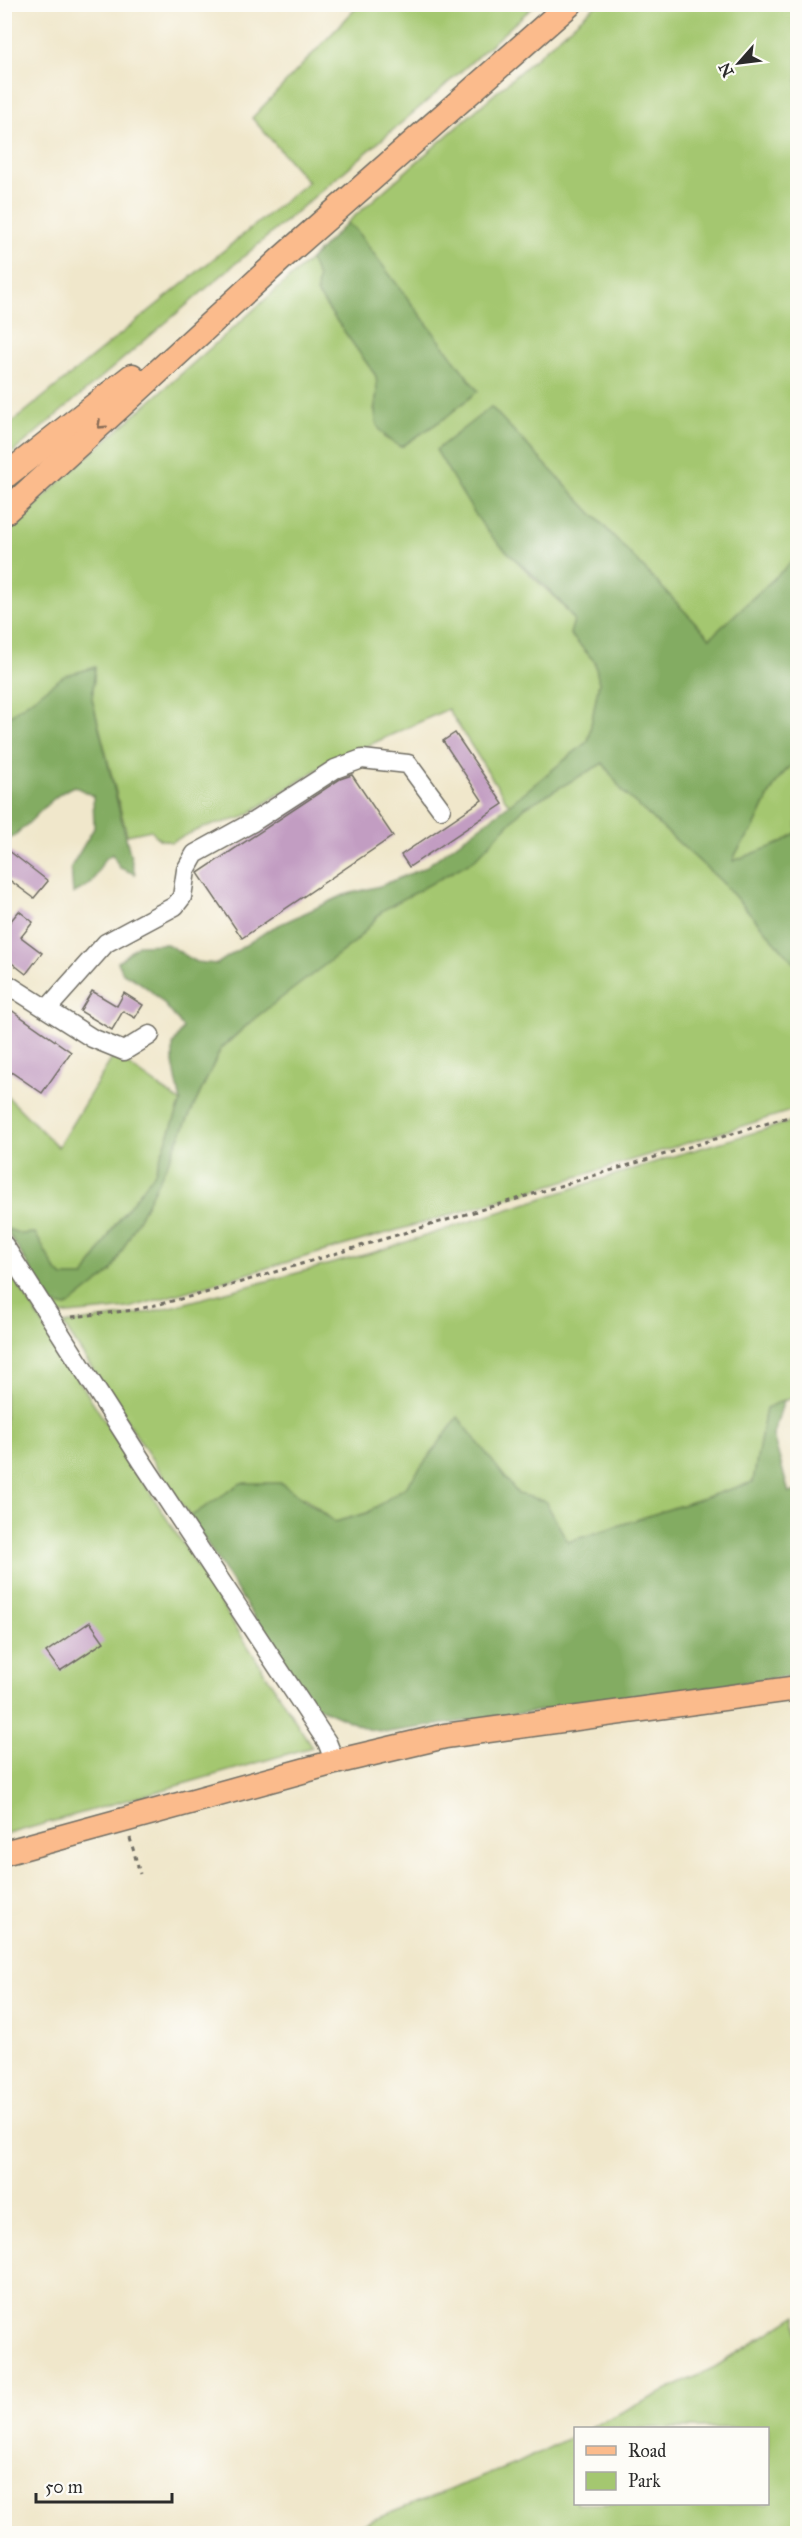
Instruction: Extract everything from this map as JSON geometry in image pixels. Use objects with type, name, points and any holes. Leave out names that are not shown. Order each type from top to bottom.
[{"type":"main road","points":[[4,513],[283,257],[570,4]]},
{"type":"main road","points":[[4,477],[283,257]]},
{"type":"main road","points":[[4,1853],[335,1762],[445,1736],[798,1688]]},
{"type":"lane","points":[[48,1008],[106,943],[175,906],[183,897],[186,870],[195,854],[253,822],[335,769],[362,759],[408,764],[441,809]]},
{"type":"lane","points":[[4,982],[92,1038],[124,1051],[150,1035]]},
{"type":"lane","points":[[4,1245],[327,1742],[335,1762]]},
{"type":"path","points":[[54,1324],[70,1318],[135,1311],[205,1293],[798,1114]]},
{"type":"path","points":[[128,1819],[130,1839],[140,1874]]},
{"type":"green space","points":[[359,5],[535,5],[439,91],[5,459],[5,428],[308,182],[252,118]]},
{"type":"green space","points":[[596,5],[797,5],[797,557],[710,638],[491,407],[454,479],[471,506],[500,543],[565,608],[574,621],[570,634],[595,662],[599,683],[588,741],[509,805],[448,709],[356,751],[335,758],[242,818],[204,827],[171,842],[159,839],[151,830],[127,835],[92,699],[95,668],[5,719],[5,535],[69,473],[310,260],[318,277],[317,293],[376,376],[378,390],[374,409],[385,438],[401,447],[445,418],[477,391],[355,229],[347,223]]},
{"type":"green space","points":[[347,223],[355,229],[478,391],[445,418],[401,447],[389,439],[377,424],[375,416],[376,376],[317,293],[318,277],[310,260]]},
{"type":"green space","points":[[491,407],[710,638],[797,557],[797,762],[776,783],[753,829],[733,861],[781,843],[797,832],[797,966],[721,881],[623,792],[603,763],[525,807],[474,860],[383,910],[356,941],[255,1018],[221,1048],[164,1170],[111,1272],[67,1307],[52,1304],[5,1228],[21,1234],[35,1233],[55,1269],[63,1277],[84,1277],[115,1225],[154,1174],[181,1102],[173,1063],[173,1045],[183,1028],[157,996],[123,973],[118,962],[138,945],[167,944],[196,962],[217,964],[270,929],[344,895],[380,886],[424,868],[514,801],[588,741],[599,683],[595,662],[570,634],[574,620],[555,596],[488,532],[436,450]]},
{"type":"green space","points":[[95,667],[92,699],[135,874],[120,868],[112,854],[104,860],[92,883],[73,894],[71,867],[94,828],[93,796],[74,786],[64,791],[23,829],[5,842],[5,719],[64,676]]},
{"type":"green space","points":[[797,762],[797,832],[781,843],[733,862],[776,783]]},
{"type":"green space","points":[[603,763],[623,792],[721,881],[797,966],[797,1109],[518,1195],[129,1308],[59,1315],[52,1304],[67,1307],[111,1272],[164,1170],[221,1049],[255,1018],[356,941],[383,910],[474,860],[525,807]]},
{"type":"green space","points":[[114,1055],[181,1102],[154,1174],[115,1225],[84,1277],[63,1277],[55,1269],[35,1233],[21,1234],[5,1228],[4,1093],[58,1147]]},
{"type":"green space","points":[[797,1120],[797,1396],[766,1408],[753,1482],[568,1542],[545,1501],[518,1494],[458,1418],[407,1486],[367,1513],[335,1522],[305,1498],[242,1483],[190,1517],[63,1324],[152,1312],[375,1252],[677,1155]]},
{"type":"green space","points":[[5,1264],[312,1747],[5,1835]]},
{"type":"green space","points":[[784,1400],[773,1435],[789,1493],[797,1491],[797,1675],[388,1732],[367,1729],[309,1703],[190,1517],[241,1483],[281,1483],[335,1522],[367,1513],[407,1486],[458,1417],[518,1494],[545,1501],[568,1542],[753,1482],[766,1408]]},
{"type":"green space","points":[[797,2315],[797,2533],[348,2533],[355,2527],[520,2462],[574,2435],[574,2505],[769,2505],[769,2427],[591,2427],[715,2367]]},
{"type":"building","points":[[455,733],[503,804],[409,867],[401,855],[482,800],[443,741]]},
{"type":"building","points":[[352,775],[393,836],[242,938],[198,873],[340,779]]},
{"type":"building","points":[[4,847],[48,881],[34,898],[4,876]]},
{"type":"building","points":[[19,911],[33,922],[21,937],[42,953],[26,974],[4,957],[4,929]]},
{"type":"building","points":[[92,991],[117,1006],[124,993],[143,1005],[135,1018],[123,1011],[112,1030],[80,1011]]},
{"type":"building","points":[[4,1005],[71,1052],[42,1093],[4,1067]]},
{"type":"building","points":[[90,1622],[104,1642],[60,1671],[46,1652]]}]
